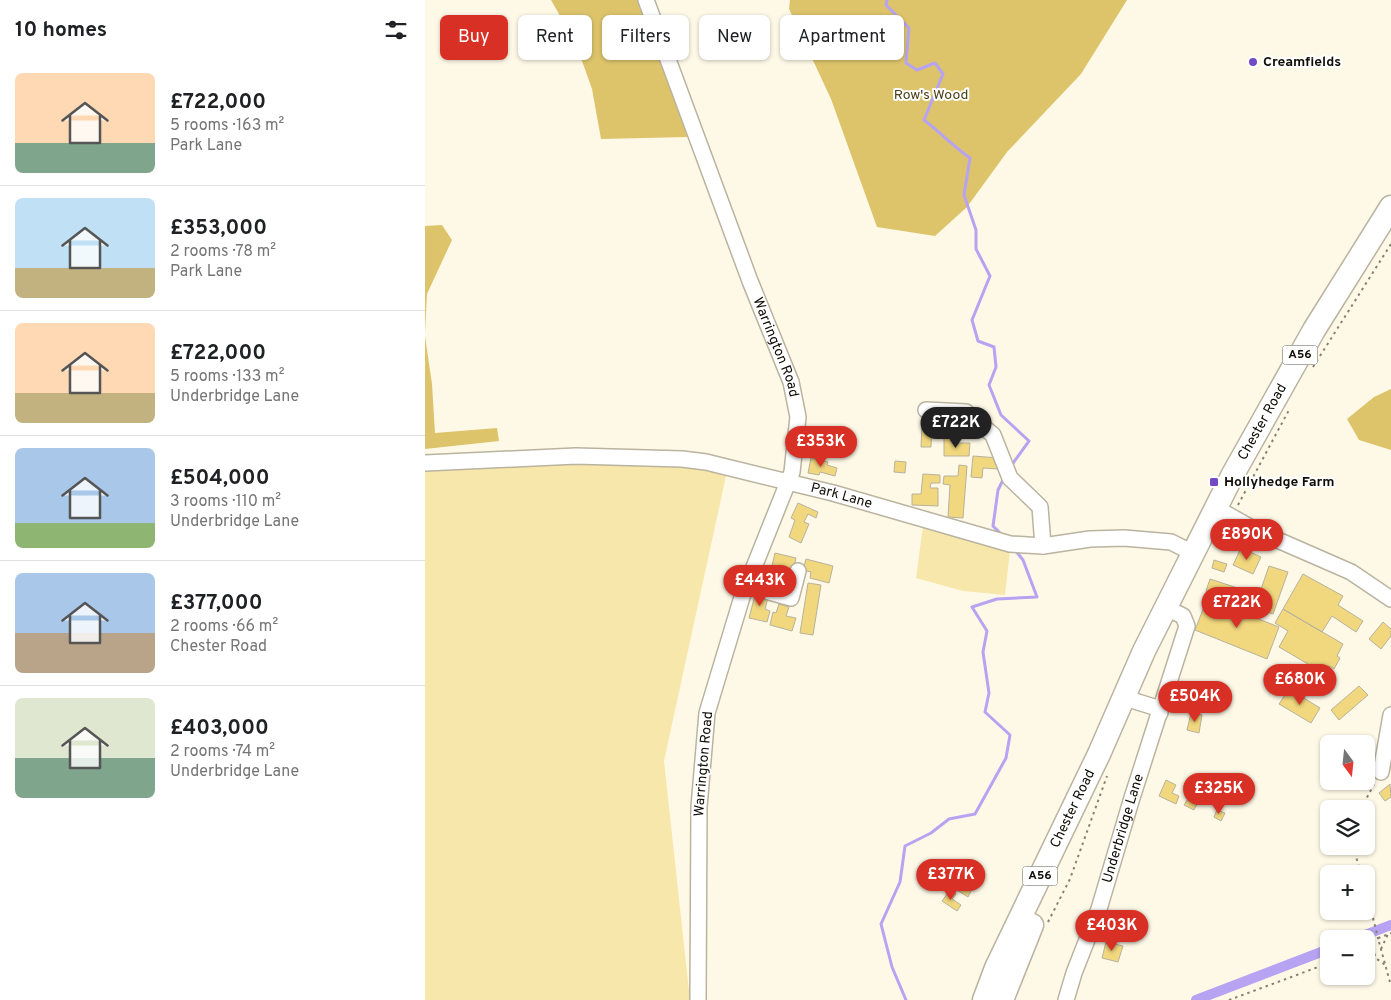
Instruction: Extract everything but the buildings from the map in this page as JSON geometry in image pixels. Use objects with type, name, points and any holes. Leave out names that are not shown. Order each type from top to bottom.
[{"type":"highway","name":"Chester Road","points":[[984,1000],[996,968],[1193,552],[1226,510],[1314,330],[1391,207]]},
{"type":"highway","name":"Chester Road","points":[[1002,1000],[1099,754]]},
{"type":"street","name":"Warrington Road","points":[[645,0],[714,188],[794,394],[797,417],[795,457],[787,484],[747,586],[707,713],[699,807],[698,1000]]},
{"type":"street","points":[[926,410],[967,412],[993,435],[1010,478],[1040,507],[1043,546]]},
{"type":"street","name":"Park Lane","points":[[425,463],[576,456],[682,459],[706,462],[787,484],[833,493],[1010,544],[1043,546],[1090,539],[1124,538],[1171,542],[1193,552]]},
{"type":"street","points":[[1226,510],[1257,531],[1351,572],[1391,599]]},
{"type":"street","points":[[747,586],[791,598],[799,571]]},
{"type":"street","name":"Underbridge Lane","points":[[1066,1000],[1074,973],[1099,909],[1187,626],[1183,616],[1166,608]]},
{"type":"street","points":[[1125,698],[1154,708],[1160,713]]},
{"type":"street","points":[[1381,772],[1391,715]]},
{"type":"path","points":[[1310,371],[1391,244]]},
{"type":"path","points":[[1226,510],[1291,405]]},
{"type":"path","points":[[1366,800],[1381,772]]},
{"type":"path","points":[[1046,926],[1070,879],[1107,775]]},
{"type":"path","points":[[1374,920],[1391,986]]},
{"type":"path","points":[[1381,949],[1390,934]]},
{"type":"path","points":[[1375,940],[1390,934]]},
{"type":"path","points":[[1375,956],[1385,965]]},
{"type":"path","points":[[1229,1000],[1320,966]]},
{"type":"shaded area","points":[[499,462],[682,463],[726,476],[664,761],[690,1000],[425,1000],[425,470]]},
{"type":"shaded area","points":[[923,526],[1010,550],[1005,595],[963,591],[916,578]]},
{"type":"green space","points":[[551,0],[639,0],[644,15],[602,15],[602,60],[660,60],[688,137],[601,139],[592,89],[582,60],[592,60],[592,15],[560,15]]},
{"type":"green space","name":"Row's Wood","points":[[790,0],[1127,0],[1081,74],[1007,152],[967,207],[935,236],[877,227],[831,99],[813,60],[904,60],[904,15],[792,15],[789,9]]},
{"type":"green space","points":[[442,225],[452,240],[427,294],[425,333],[425,226]]},
{"type":"green space","points":[[425,336],[432,384],[435,433],[497,428],[499,441],[425,449]]},
{"type":"green space","points":[[1391,389],[1391,450],[1359,440],[1347,419],[1374,397]]},
{"type":"waterway","points":[[887,0],[886,5],[909,28],[906,63],[917,70],[935,63],[943,74],[924,120],[970,158],[964,195],[976,230],[976,249],[990,276],[972,320],[978,341],[994,347],[996,367],[989,385],[1001,415],[1029,441],[1011,466]]},
{"type":"waterway","points":[[1003,536],[993,526],[998,490],[1004,478]]},
{"type":"waterway","points":[[906,1000],[892,967],[881,924],[900,882],[905,846],[931,833],[949,819],[975,814],[1006,758],[1010,735],[985,712],[989,693],[983,652],[987,631],[972,607],[997,599],[1037,597],[1023,560],[1015,550]]},
{"type":"waterway","points":[[1375,931],[1391,925]]},
{"type":"waterway","points":[[1196,1000],[1320,952]]},
{"type":"place","name":"Creamfields","points":[[1253,62]]},
{"type":"place","name":"Hollyhedge Farm","points":[[1214,482]]}]
